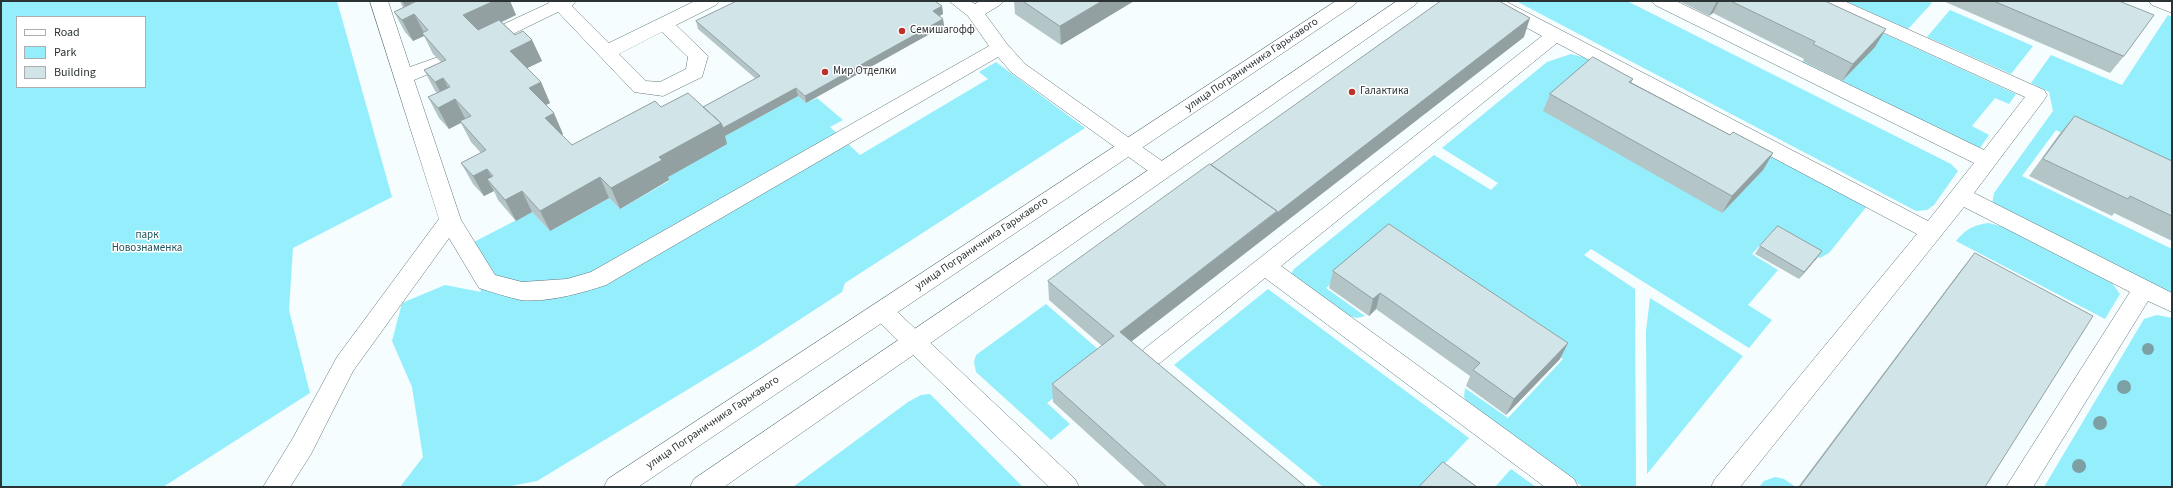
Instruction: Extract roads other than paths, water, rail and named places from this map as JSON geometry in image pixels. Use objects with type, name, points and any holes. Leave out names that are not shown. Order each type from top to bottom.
[{"type":"street","points":[[379,1],[405,76],[450,220],[471,258],[487,282],[522,291],[567,288],[598,279],[1000,48]]},
{"type":"street","points":[[607,52],[710,1]]},
{"type":"street","points":[[958,1],[974,12],[1000,48],[1018,68],[1162,171]]},
{"type":"street","points":[[974,12],[994,1]]},
{"type":"street","name":"улица Пограничника Гарькавого","points":[[617,487],[1348,1]]},
{"type":"street","points":[[703,487],[1408,1]]},
{"type":"street","points":[[1491,1],[1931,232]]},
{"type":"street","points":[[1661,1],[1988,161]]},
{"type":"street","points":[[1724,487],[1961,196],[2037,95],[1829,1]]},
{"type":"street","points":[[2158,1],[2172,7]]},
{"type":"street","points":[[480,42],[561,2],[641,86],[663,89],[695,72],[698,56],[664,24]]},
{"type":"street","points":[[1152,356],[1555,35]]},
{"type":"street","points":[[405,76],[441,62]]},
{"type":"street","points":[[1961,196],[2172,303]]},
{"type":"street","points":[[276,487],[302,446],[345,364],[450,220]]},
{"type":"street","points":[[1265,266],[1565,487]]},
{"type":"street","points":[[2019,487],[2144,289]]},
{"type":"street","points":[[882,311],[1066,487]]},
{"type":"place","name":"Семишагофф","points":[[902,31]]},
{"type":"place","name":"Мир Отделки","points":[[825,72]]},
{"type":"place","name":"Галактика","points":[[1352,92]]},
{"type":"park label","name":"парк Новознаменка","points":[[147,242]]}]
